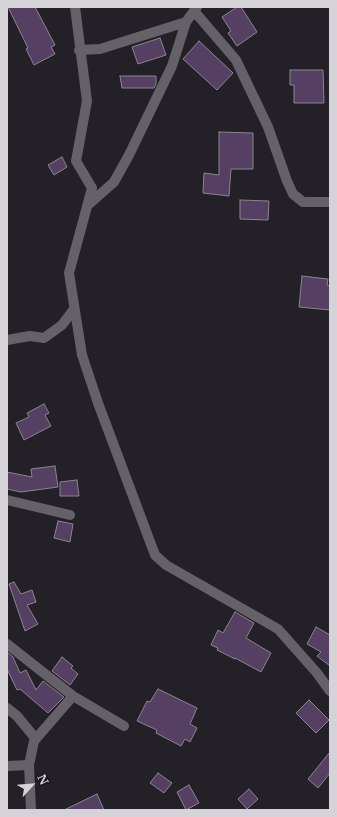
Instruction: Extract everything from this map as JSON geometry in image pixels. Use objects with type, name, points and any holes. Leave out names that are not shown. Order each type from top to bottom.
[{"type":"street","points":[[75,7],[79,50],[87,101],[76,160],[92,188],[69,273],[74,309],[82,355],[155,555],[166,565],[278,629],[317,672],[330,691]]},
{"type":"street","points":[[88,205],[114,182],[129,156],[172,66],[186,22],[196,9],[236,60],[268,127],[293,194],[303,202],[330,202]]},
{"type":"street","points":[[79,50],[100,49],[186,22]]},
{"type":"street","points":[[7,340],[30,336],[44,338],[62,325],[74,309]]},
{"type":"street","points":[[7,500],[70,515]]},
{"type":"street","points":[[7,644],[73,696],[124,726]]},
{"type":"street","points":[[31,810],[29,765],[36,739],[73,696]]},
{"type":"street","points":[[7,708],[36,739]]},
{"type":"street","points":[[7,766],[29,765]]},
{"type":"building","points":[[8,7],[35,7],[55,45],[51,47],[55,54],[34,65],[26,49],[28,48]]},
{"type":"building","points":[[237,7],[241,7],[257,32],[237,46],[228,33],[231,31],[222,17]]},
{"type":"building","points":[[160,38],[166,55],[138,64],[132,47]]},
{"type":"building","points":[[199,41],[233,73],[217,90],[183,59]]},
{"type":"building","points":[[290,70],[323,70],[324,103],[294,103],[294,85],[290,85]]},
{"type":"building","points":[[120,76],[156,76],[156,84],[154,88],[122,88]]},
{"type":"building","points":[[219,132],[253,133],[253,169],[231,169],[229,196],[203,193],[204,173],[219,175]]},
{"type":"building","points":[[62,157],[67,167],[54,175],[48,165]]},
{"type":"building","points":[[240,200],[269,201],[268,220],[240,219]]},
{"type":"building","points":[[302,276],[328,279],[327,285],[330,286],[330,310],[299,307]]},
{"type":"building","points":[[44,404],[49,413],[45,415],[51,426],[24,440],[16,423],[29,417],[27,413]]},
{"type":"building","points":[[55,466],[58,487],[21,492],[7,489],[7,472],[32,477],[31,469]]},
{"type":"building","points":[[77,480],[79,496],[60,496],[60,482]]},
{"type":"building","points":[[58,521],[73,524],[70,542],[54,538]]},
{"type":"building","points":[[14,582],[21,594],[32,590],[36,602],[27,605],[38,624],[25,631],[9,584]]},
{"type":"building","points":[[235,612],[254,623],[246,638],[271,653],[261,672],[217,650],[218,648],[211,645],[218,630],[223,633]]},
{"type":"building","points":[[316,627],[330,635],[330,666],[317,656],[321,652],[307,644]]},
{"type":"building","points":[[7,652],[13,657],[20,673],[26,670],[36,690],[43,681],[64,697],[48,713],[20,689],[17,690],[7,669]]},
{"type":"building","points":[[62,657],[73,666],[71,668],[78,674],[70,685],[52,671]]},
{"type":"building","points":[[158,689],[197,708],[190,724],[197,728],[190,742],[185,739],[181,746],[156,733],[157,730],[137,721],[147,701],[150,702]]},
{"type":"building","points":[[309,700],[329,720],[316,733],[296,713]]},
{"type":"building","points":[[330,752],[330,773],[318,788],[308,779]]},
{"type":"building","points":[[158,773],[172,783],[164,793],[150,783]]},
{"type":"building","points":[[189,785],[199,803],[186,810],[177,792]]},
{"type":"building","points":[[249,789],[258,799],[247,809],[238,799]]},
{"type":"building","points":[[97,794],[104,810],[64,810]]}]
